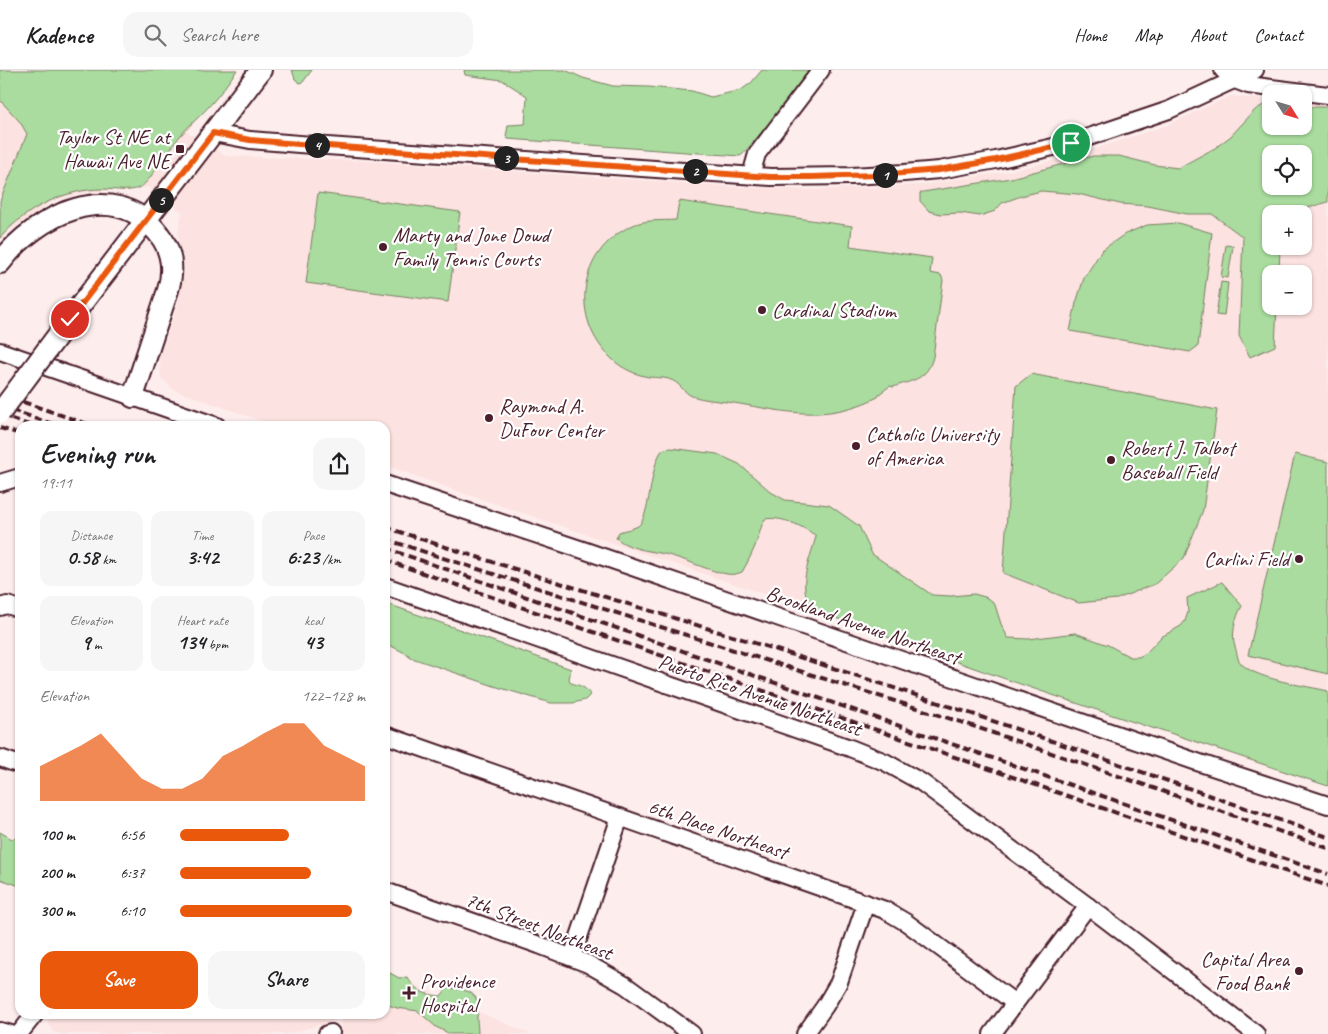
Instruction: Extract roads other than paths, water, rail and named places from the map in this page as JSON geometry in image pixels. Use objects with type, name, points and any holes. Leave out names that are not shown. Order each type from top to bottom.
[{"type":"main road","points":[[0,413],[261,70]]},
{"type":"main road","points":[[0,263],[26,235],[51,218],[68,212],[114,205],[128,209],[146,220],[160,236],[170,254],[172,274],[133,397]]},
{"type":"street","points":[[751,175],[757,154],[821,70]]},
{"type":"street","points":[[213,133],[250,140],[299,144],[751,175],[811,177],[878,175],[939,170],[1061,146],[1169,110],[1229,75],[1255,70]]},
{"type":"street","points":[[1229,75],[1248,86],[1328,95]]},
{"type":"street","points":[[0,351],[203,421]]},
{"type":"street","points":[[0,483],[15,478]]},
{"type":"street","name":"Brookland Avenue Northeast","points":[[390,486],[1328,805]]},
{"type":"street","name":"Puerto Rico Avenue Northeast","points":[[390,588],[850,748],[885,762],[921,782],[1256,1034]]},
{"type":"street","points":[[0,607],[7,605],[15,607]]},
{"type":"street","name":"6th Place Northeast","points":[[390,737],[885,910],[908,923],[1015,1003]]},
{"type":"street","points":[[0,758],[15,763]]},
{"type":"street","points":[[572,957],[620,817]]},
{"type":"street","name":"7th Street Northeast","points":[[390,893],[572,957],[599,969],[625,984],[692,1034]]},
{"type":"street","points":[[804,1034],[825,1006],[839,982],[866,903]]},
{"type":"street","points":[[992,1034],[1088,906]]},
{"type":"street","points":[[19,1034],[30,1019]]},
{"type":"street","points":[[0,1031],[12,1034]]},
{"type":"railway","points":[[0,394],[78,421]]},
{"type":"railway","points":[[0,406],[44,421]]},
{"type":"railway","points":[[0,415],[17,421]]},
{"type":"railway","points":[[0,428],[15,432]]},
{"type":"railway","points":[[390,529],[865,679],[1064,745],[1328,837]]},
{"type":"railway","points":[[390,541],[964,723],[1328,848]]},
{"type":"railway","points":[[390,550],[1328,874]]},
{"type":"railway","points":[[390,562],[1328,886]]},
{"type":"place","name":"Taylor St NE at Hawaii Ave NE","points":[[180,149]]},
{"type":"place","name":"Marty and Jone Dowd Family Tennis Courts","points":[[383,247]]},
{"type":"place","name":"Cardinal Stadium","points":[[762,310]]},
{"type":"place","name":"Raymond A. DuFour Center","points":[[489,418]]},
{"type":"place","name":"Catholic University of America","points":[[856,446]]},
{"type":"place","name":"Robert J. Talbot Baseball Field","points":[[1111,460]]},
{"type":"place","name":"Carlini Field","points":[[1299,559]]},
{"type":"place","name":"Capital Area Food Bank","points":[[1299,971]]},
{"type":"place","name":"Providence Hospital","points":[[409,993]]}]
